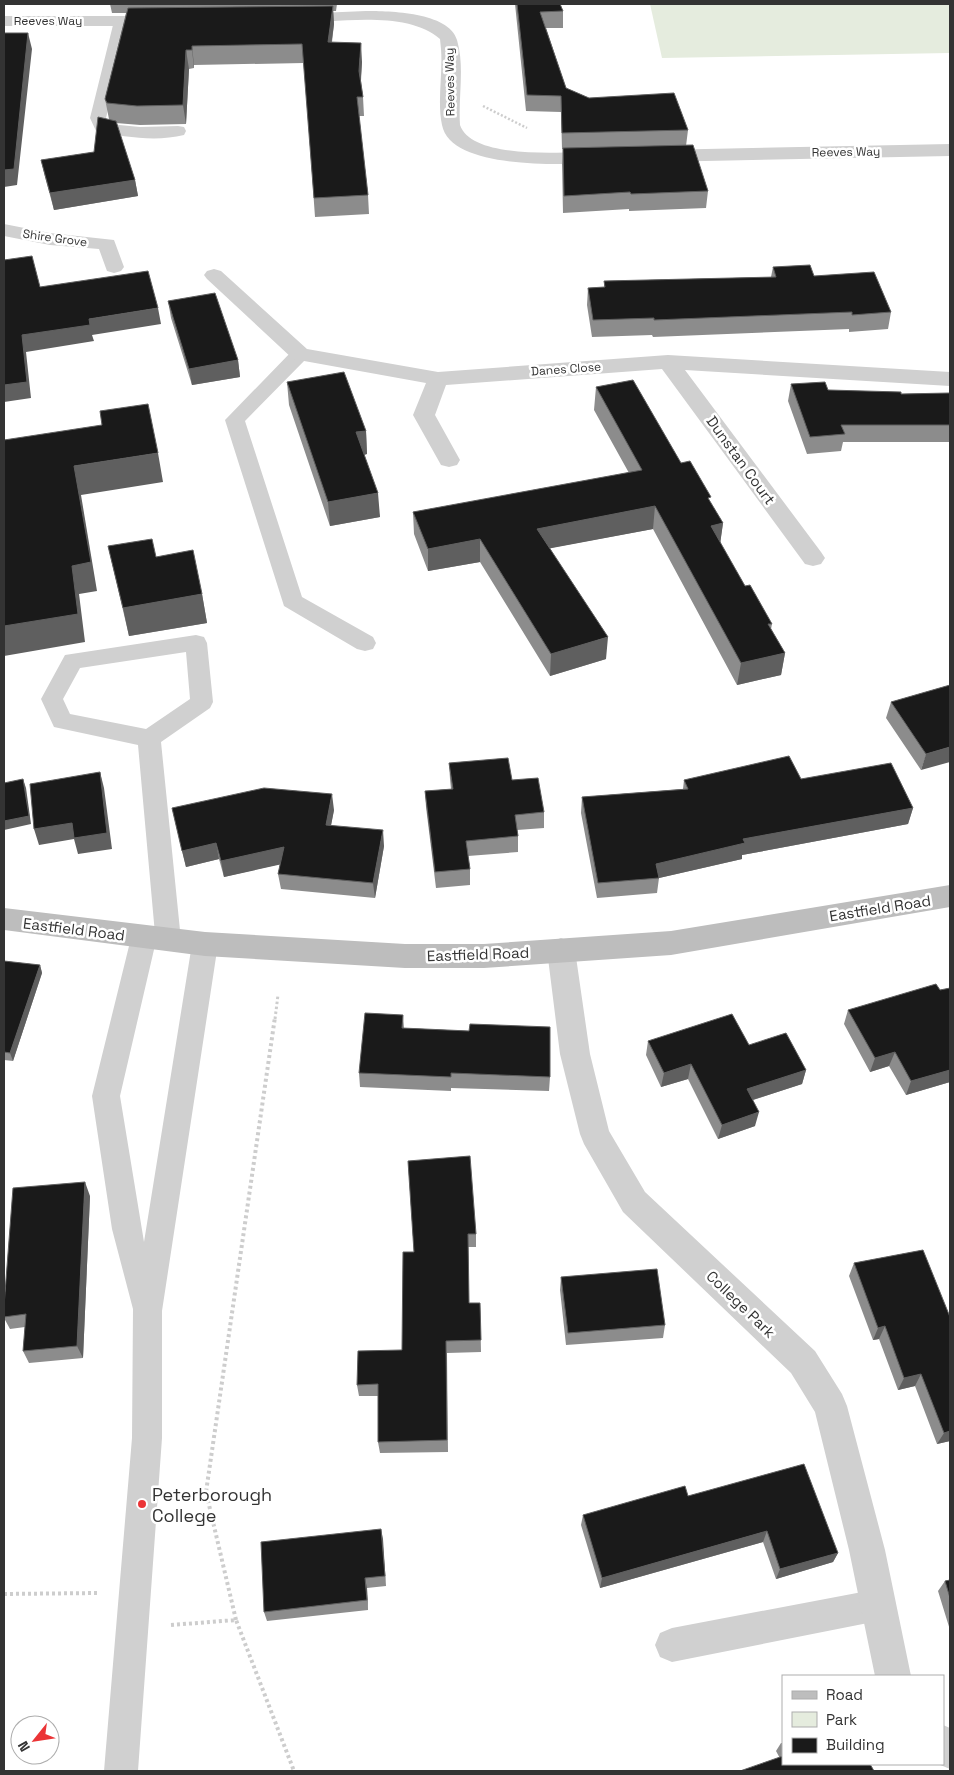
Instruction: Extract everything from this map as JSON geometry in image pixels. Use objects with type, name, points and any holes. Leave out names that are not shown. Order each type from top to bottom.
[{"type":"street","points":[[4,8],[5,4]]},
{"type":"street","name":"Reeves Way","points":[[274,19],[389,17],[414,20],[434,26],[448,38],[452,53],[451,128],[461,140],[478,149],[499,156],[521,158],[614,157]]},
{"type":"street","name":"Reeves Way","points":[[4,21],[178,20]]},
{"type":"street","name":"Reeves Way","points":[[643,156],[950,150]]},
{"type":"street","name":"Shire Grove","points":[[103,223],[114,266]]},
{"type":"street","name":"Shire Grove","points":[[4,230],[50,240],[107,244]]},
{"type":"street","points":[[214,275],[300,354]]},
{"type":"street","name":"Danes Close","points":[[300,354],[438,379],[668,362],[950,379]]},
{"type":"street","name":"Dunstan Court","points":[[668,362],[813,558]]},
{"type":"street","points":[[438,379],[424,415],[449,460]]},
{"type":"street","name":"Eastfield Road","points":[[4,920],[205,944],[405,956],[484,956],[671,943],[950,896]]},
{"type":"street","name":"College Park","points":[[561,950],[575,1054],[595,1134],[634,1202],[803,1362],[830,1406],[864,1540],[893,1675]]},
{"type":"lane","points":[[122,21],[98,118],[102,126],[118,132],[178,131]]},
{"type":"lane","points":[[300,354],[235,420],[292,601],[366,643]]},
{"type":"lane","points":[[196,643],[202,702],[148,738],[62,721],[52,699],[73,661],[196,643]]},
{"type":"lane","points":[[147,1311],[126,1229],[106,1096],[156,939],[148,738]]},
{"type":"lane","points":[[121,1771],[147,1438],[147,1311],[205,944]]},
{"type":"lane","points":[[672,1645],[878,1606]]},
{"type":"path","points":[[451,101],[474,101],[563,146],[565,158]]},
{"type":"path","points":[[236,1620],[206,1492],[278,995]]},
{"type":"green space","points":[[650,4],[950,4],[950,53],[662,58]]},
{"type":"building","points":[[517,4],[560,4],[563,11],[540,12],[566,88],[589,98],[674,93],[688,130],[562,133],[561,96],[527,95]]},
{"type":"building","points":[[333,6],[328,42],[361,43],[359,71],[363,97],[357,97],[368,195],[314,198],[302,44],[192,46],[192,50],[186,50],[183,105],[137,106],[107,103],[105,99],[128,8]]},
{"type":"building","points":[[4,33],[28,33],[14,169],[4,170]]},
{"type":"building","points":[[98,117],[116,121],[135,180],[50,193],[41,160],[94,152]]},
{"type":"building","points":[[693,145],[708,191],[631,194],[630,192],[564,196],[563,148]]},
{"type":"building","points":[[32,256],[40,287],[148,271],[158,308],[89,319],[90,325],[22,335],[27,382],[4,385],[4,260]]},
{"type":"building","points":[[810,265],[814,276],[874,272],[891,312],[852,315],[852,312],[654,320],[654,318],[593,320],[588,288],[605,287],[604,281],[776,277],[773,267]]},
{"type":"building","points":[[215,293],[238,360],[189,369],[168,301]]},
{"type":"building","points":[[344,372],[366,431],[356,432],[378,493],[328,502],[287,382]]},
{"type":"building","points":[[633,380],[681,463],[690,461],[711,497],[708,498],[723,523],[711,526],[745,586],[750,585],[772,624],[768,624],[785,653],[741,663],[655,506],[537,529],[608,637],[551,654],[480,539],[428,549],[413,512],[642,470],[596,387]]},
{"type":"building","points":[[825,382],[828,390],[901,392],[901,394],[950,393],[950,425],[841,425],[845,434],[810,437],[791,384]]},
{"type":"building","points":[[148,404],[158,453],[74,466],[91,562],[72,566],[78,614],[4,626],[4,440],[102,425],[100,411]]},
{"type":"building","points":[[152,539],[156,557],[193,550],[202,594],[123,608],[108,546]]},
{"type":"building","points":[[950,685],[950,747],[926,754],[891,702]]},
{"type":"building","points":[[789,756],[801,779],[891,763],[913,808],[743,839],[745,843],[656,864],[659,878],[598,883],[582,797],[688,789],[684,780]]},
{"type":"building","points":[[508,758],[512,780],[538,778],[544,812],[515,815],[518,836],[466,841],[470,869],[435,872],[425,791],[453,789],[449,763]]},
{"type":"building","points":[[100,772],[107,833],[74,838],[72,823],[34,829],[30,784]]},
{"type":"building","points":[[23,779],[29,816],[4,821],[4,783]]},
{"type":"building","points":[[264,788],[332,794],[326,825],[383,830],[373,883],[278,874],[284,847],[221,861],[216,843],[182,851],[172,808]]},
{"type":"building","points":[[4,961],[40,965],[10,1053],[4,1052]]},
{"type":"building","points":[[936,984],[940,990],[950,988],[950,1070],[911,1081],[895,1052],[875,1058],[848,1010]]},
{"type":"building","points":[[365,1013],[403,1015],[402,1028],[469,1031],[470,1024],[550,1027],[550,1077],[451,1073],[451,1077],[359,1073]]},
{"type":"building","points":[[732,1014],[749,1045],[786,1033],[806,1070],[747,1089],[759,1112],[722,1125],[691,1064],[664,1073],[648,1041]]},
{"type":"building","points":[[470,1156],[476,1234],[468,1234],[469,1303],[480,1303],[481,1340],[446,1341],[447,1440],[378,1442],[378,1384],[357,1385],[358,1351],[402,1350],[403,1252],[414,1252],[408,1161]]},
{"type":"building","points":[[85,1182],[77,1346],[23,1351],[26,1314],[4,1317],[13,1188]]},
{"type":"building","points":[[923,1250],[950,1317],[950,1431],[944,1433],[921,1374],[904,1378],[885,1326],[878,1328],[854,1263]]},
{"type":"building","points":[[657,1269],[665,1325],[568,1333],[561,1277]]},
{"type":"building","points":[[804,1464],[838,1553],[780,1569],[767,1531],[602,1578],[583,1515],[685,1486],[688,1496]]},
{"type":"building","points":[[381,1529],[385,1576],[365,1578],[367,1600],[264,1612],[261,1542]]},
{"type":"building","points":[[950,1580],[950,1598],[945,1581]]},
{"type":"building","points":[[782,1756],[782,1765],[871,1765],[874,1771],[740,1771]]},
{"type":"place","name":"Peterborough College","points":[[142,1504]]}]
